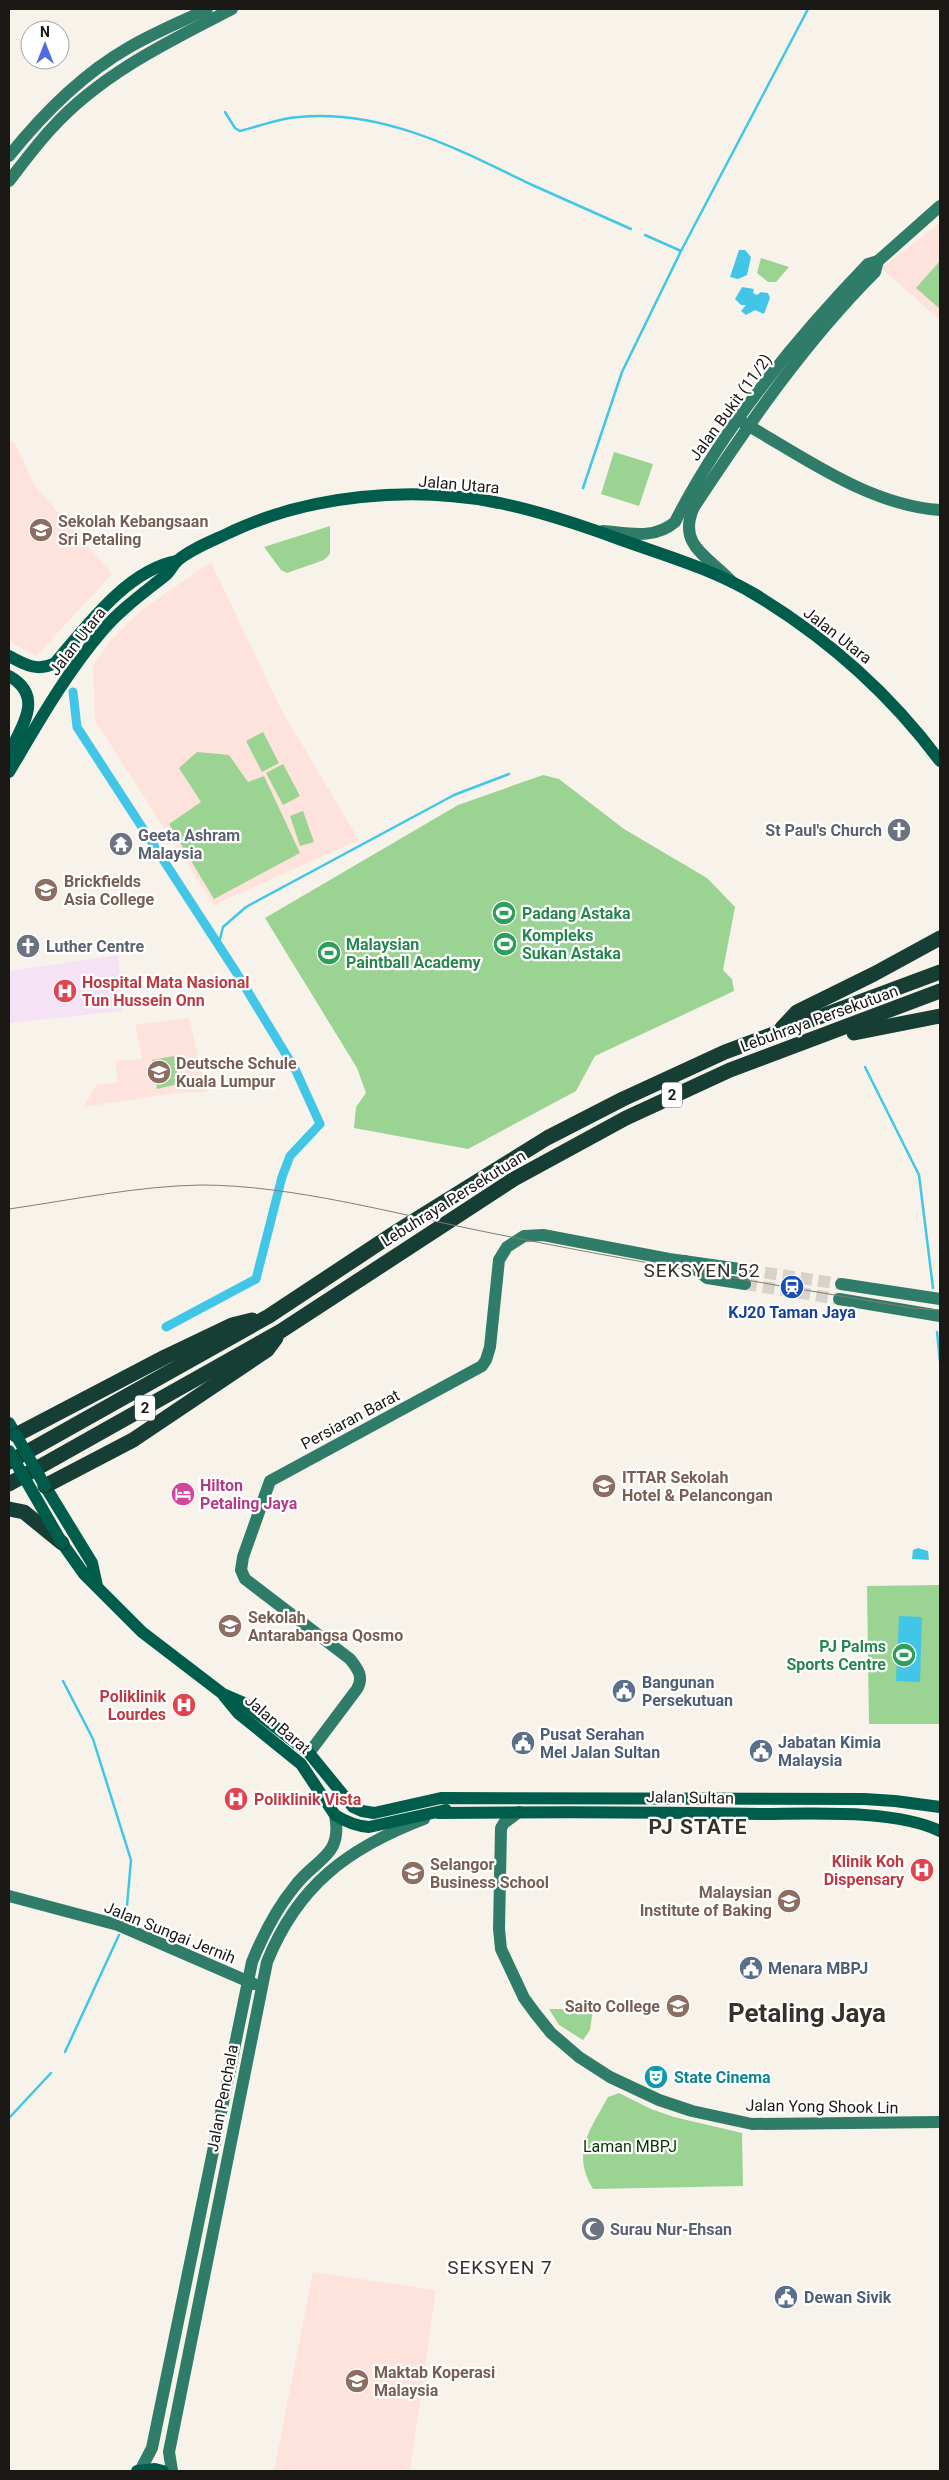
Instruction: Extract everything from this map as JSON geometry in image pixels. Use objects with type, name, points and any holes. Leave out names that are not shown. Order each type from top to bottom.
[{"type":"highway","points":[[781,1030],[797,1012],[874,974],[940,938]]},
{"type":"highway","name":"Lebuhraya Persekutuan","points":[[9,1462],[269,1316],[415,1220],[546,1138],[673,1075],[781,1030],[940,972]]},
{"type":"highway","name":"Lebuhraya Persekutuan","points":[[9,1484],[281,1331],[423,1237],[547,1160],[691,1086],[940,991]]},
{"type":"highway","points":[[790,1047],[940,1016]]},
{"type":"highway","points":[[12,1429],[232,1324],[269,1316]]},
{"type":"highway","points":[[45,1486],[133,1440],[167,1418],[267,1350],[281,1331]]},
{"type":"highway","points":[[9,1509],[24,1512],[62,1543]]},
{"type":"main road","points":[[9,156],[40,118],[87,77],[127,48],[207,9]]},
{"type":"main road","points":[[9,181],[53,127],[98,87],[138,58],[232,9]]},
{"type":"main road","name":"Jalan Bukit (11/2)","points":[[598,531],[652,535],[666,530],[675,522],[712,457],[875,272],[878,262],[940,206]]},
{"type":"main road","points":[[743,423],[820,467],[877,495],[899,504],[940,510]]},
{"type":"main road","name":"Jalan Bukit (11/2)","points":[[732,582],[720,568],[701,555],[690,536],[688,520],[743,423]]},
{"type":"main road","name":"Jalan Utara","points":[[9,772],[40,718],[86,650],[115,617],[150,585],[169,572],[177,562],[214,540],[260,519],[328,502],[369,497],[448,496],[532,510],[689,563],[732,582],[756,595],[839,654],[906,718],[940,761]]},
{"type":"main road","points":[[9,656],[35,668],[45,668],[55,664],[102,608],[144,573],[163,564],[177,562]]},
{"type":"main road","points":[[9,676],[23,687],[29,707],[25,720],[9,753]]},
{"type":"main road","name":"Persiaran Barat","points":[[309,1753],[357,1689],[360,1683],[360,1673],[350,1660],[245,1579],[241,1564],[270,1482],[482,1366],[490,1347],[499,1260],[507,1247],[520,1238],[544,1235],[685,1261],[747,1270]]},
{"type":"main road","name":"Persiaran Barat","points":[[685,1261],[707,1278],[745,1284]]},
{"type":"main road","points":[[841,1284],[940,1299]]},
{"type":"main road","points":[[839,1299],[940,1316]]},
{"type":"main road","points":[[12,1429],[92,1562],[97,1586]]},
{"type":"main road","name":"Jalan Barat","points":[[9,1451],[78,1568],[142,1632],[223,1694],[244,1703],[309,1753],[349,1803],[362,1811],[380,1812],[441,1798],[470,1799]]},
{"type":"main road","name":"Jalan Barat","points":[[223,1694],[238,1713],[301,1764],[335,1815]]},
{"type":"main road","points":[[335,1815],[352,1824],[369,1827],[438,1813],[470,1799]]},
{"type":"main road","name":"Jalan Sultan","points":[[470,1799],[864,1799],[940,1807]]},
{"type":"main road","name":"Jalan Yong Shook Lin","points":[[519,1812],[500,1828],[498,1928],[501,1949],[524,1998],[551,2033],[579,2057],[610,2077],[659,2100],[752,2124],[940,2122]]},
{"type":"main road","name":"Jalan Penchala","points":[[172,2471],[169,2452],[261,1987],[276,1939],[297,1908],[326,1873],[352,1854],[391,1831],[438,1813]]},
{"type":"main road","name":"Jalan Sultan","points":[[438,1813],[845,1815],[912,1822],[940,1832]]},
{"type":"main road","name":"Jalan Penchala","points":[[139,2470],[152,2448],[252,1962],[263,1934],[295,1884],[332,1850],[338,1835],[335,1815]]},
{"type":"main road","name":"Jalan Sungai Jernih","points":[[9,1896],[118,1925],[261,1987]]},
{"type":"main road","points":[[224,1971],[238,1971],[252,1962]]},
{"type":"main road","points":[[224,1971],[237,1987],[243,2004]]},
{"type":"main road","points":[[139,2470],[155,2469],[163,2471]]},
{"type":"shaded area","points":[[940,223],[940,320],[881,268]]},
{"type":"shaded area","name":"Sekolah Kebangsaan Sri Petaling","points":[[9,441],[15,443],[35,486],[112,574],[36,656],[9,641]]},
{"type":"shaded area","points":[[211,562],[281,709],[359,840],[214,905],[95,721],[93,666],[109,642],[140,611]]},
{"type":"shaded area","name":"Hospital Mata Nasional Tun Hussein Onn","points":[[118,955],[123,1011],[9,1023],[9,971]]},
{"type":"shaded area","name":"Deutsche Schule Kuala Lumpur","points":[[189,1018],[207,1092],[176,1093],[84,1107],[96,1085],[118,1082],[115,1061],[142,1059],[135,1025]]},
{"type":"shaded area","name":"Maktab Koperasi Malaysia","points":[[313,2272],[436,2290],[410,2471],[274,2471]]},
{"type":"green space","points":[[761,258],[789,267],[776,282],[768,282],[757,273]]},
{"type":"green space","points":[[940,261],[940,309],[916,288]]},
{"type":"green space","points":[[614,452],[653,464],[639,506],[601,494]]},
{"type":"green space","points":[[330,526],[330,554],[324,560],[287,573],[281,570],[264,547]]},
{"type":"green space","points":[[263,732],[279,763],[262,772],[246,741]]},
{"type":"green space","points":[[197,752],[229,755],[248,782],[264,776],[300,853],[214,899],[169,824],[201,802],[179,768]]},
{"type":"green space","points":[[283,764],[300,796],[283,805],[266,773]]},
{"type":"green space","name":"Kompleks Sukan Astaka","points":[[543,775],[559,779],[624,829],[707,878],[735,907],[723,970],[732,979],[734,991],[595,1056],[576,1091],[468,1149],[354,1128],[356,1107],[366,1093],[357,1068],[265,918],[458,805]]},
{"type":"green space","points":[[303,811],[314,842],[300,846],[290,816]]},
{"type":"green space","points":[[174,1056],[179,1084],[157,1089],[152,1060]]},
{"type":"green space","name":"PJ Palms Sports Centre","points":[[940,1585],[940,1724],[869,1724],[867,1586]]},
{"type":"green space","points":[[549,2009],[593,2009],[590,2030],[583,2040],[559,2025]]},
{"type":"green space","name":"Laman MBPJ","points":[[619,2093],[651,2109],[674,2117],[742,2133],[743,2186],[593,2189],[587,2176],[583,2153],[590,2131],[608,2097]]},
{"type":"water","points":[[739,250],[745,250],[751,257],[747,275],[738,279],[730,277]]},
{"type":"water","points":[[742,287],[754,289],[753,293],[757,295],[761,292],[768,293],[770,298],[764,314],[755,310],[746,315],[741,311],[746,305],[741,305],[735,299]]},
{"type":"water","points":[[918,1548],[928,1551],[929,1560],[912,1559],[913,1550]]},
{"type":"water","points":[[899,1616],[922,1617],[920,1682],[896,1681]]},
{"type":"waterway","points":[[583,488],[622,372],[681,251],[808,9]]},
{"type":"waterway","points":[[225,112],[235,128],[240,131],[299,117],[330,116],[390,125],[447,145],[631,229]]},
{"type":"waterway","points":[[645,235],[681,251]]},
{"type":"waterway","points":[[73,692],[77,727],[236,972],[296,1071],[320,1124],[290,1156],[282,1177],[256,1279],[166,1327]]},
{"type":"waterway","points":[[218,947],[223,927],[246,907],[454,795],[509,774]]},
{"type":"waterway","points":[[865,1067],[919,1175],[933,1288]]},
{"type":"waterway","points":[[937,1332],[940,1361]]},
{"type":"waterway","points":[[63,1681],[93,1739],[131,1860],[126,1917]]},
{"type":"waterway","points":[[65,2052],[119,1935]]},
{"type":"waterway","points":[[9,2118],[51,2073]]},
{"type":"tunnel","points":[[747,1270],[841,1284]]},
{"type":"tunnel","points":[[745,1284],[839,1299]]},
{"type":"tram line","points":[[9,1209],[153,1188],[201,1185],[236,1186],[307,1195],[539,1243],[646,1262],[912,1308],[940,1310]]},
{"type":"place","name":"Sekolah Kebangsaan Sri Petaling","points":[[41,530]]},
{"type":"place","name":"St Paul's Church","points":[[899,830]]},
{"type":"place","name":"Geeta Ashram Malaysia","points":[[121,844]]},
{"type":"place","name":"Brickfields Asia College","points":[[46,890]]},
{"type":"place","name":"Padang Astaka","points":[[504,913]]},
{"type":"place","name":"Kompleks Sukan Astaka","points":[[505,944]]},
{"type":"place","name":"Luther Centre","points":[[28,946]]},
{"type":"place","name":"Malaysian Paintball Academy","points":[[329,953]]},
{"type":"place","name":"Hospital Mata Nasional Tun Hussein Onn","points":[[65,991]]},
{"type":"place","name":"Deutsche Schule Kuala Lumpur","points":[[159,1072]]},
{"type":"place","name":"KJ20 Taman Jaya","points":[[792,1287]]},
{"type":"place","name":"ITTAR Sekolah Hotel & Pelancongan","points":[[604,1486]]},
{"type":"place","name":"Hilton Petaling Jaya","points":[[183,1494]]},
{"type":"place","name":"Sekolah Antarabangsa Qosmo","points":[[230,1626]]},
{"type":"place","name":"PJ Palms Sports Centre","points":[[904,1655]]},
{"type":"place","name":"Bangunan Persekutuan","points":[[624,1691]]},
{"type":"place","name":"Poliklinik Lourdes","points":[[184,1705]]},
{"type":"place","name":"Pusat Serahan Mel Jalan Sultan","points":[[523,1743]]},
{"type":"place","name":"Jabatan Kimia Malaysia","points":[[761,1751]]},
{"type":"place","name":"Poliklinik Vista","points":[[236,1799]]},
{"type":"place","name":"Klinik Koh Dispensary","points":[[922,1870]]},
{"type":"place","name":"Selangor Business School","points":[[413,1873]]},
{"type":"place","name":"Malaysian Institute of Baking","points":[[789,1901]]},
{"type":"place","name":"Menara MBPJ","points":[[751,1968]]},
{"type":"place","name":"Saito College","points":[[678,2006]]},
{"type":"place","name":"State Cinema","points":[[656,2077]]},
{"type":"place","name":"Surau Nur-Ehsan","points":[[593,2229]]},
{"type":"place","name":"Dewan Sivik","points":[[786,2297]]},
{"type":"place","name":"Maktab Koperasi Malaysia","points":[[357,2381]]},
{"type":"district","name":"SEKSYEN 52","points":[[702,1270]]},
{"type":"district","name":"PJ STATE","points":[[698,1827]]},
{"type":"district","name":"Petaling Jaya","points":[[807,2013]]},
{"type":"district","name":"SEKSYEN 7","points":[[500,2267]]}]
